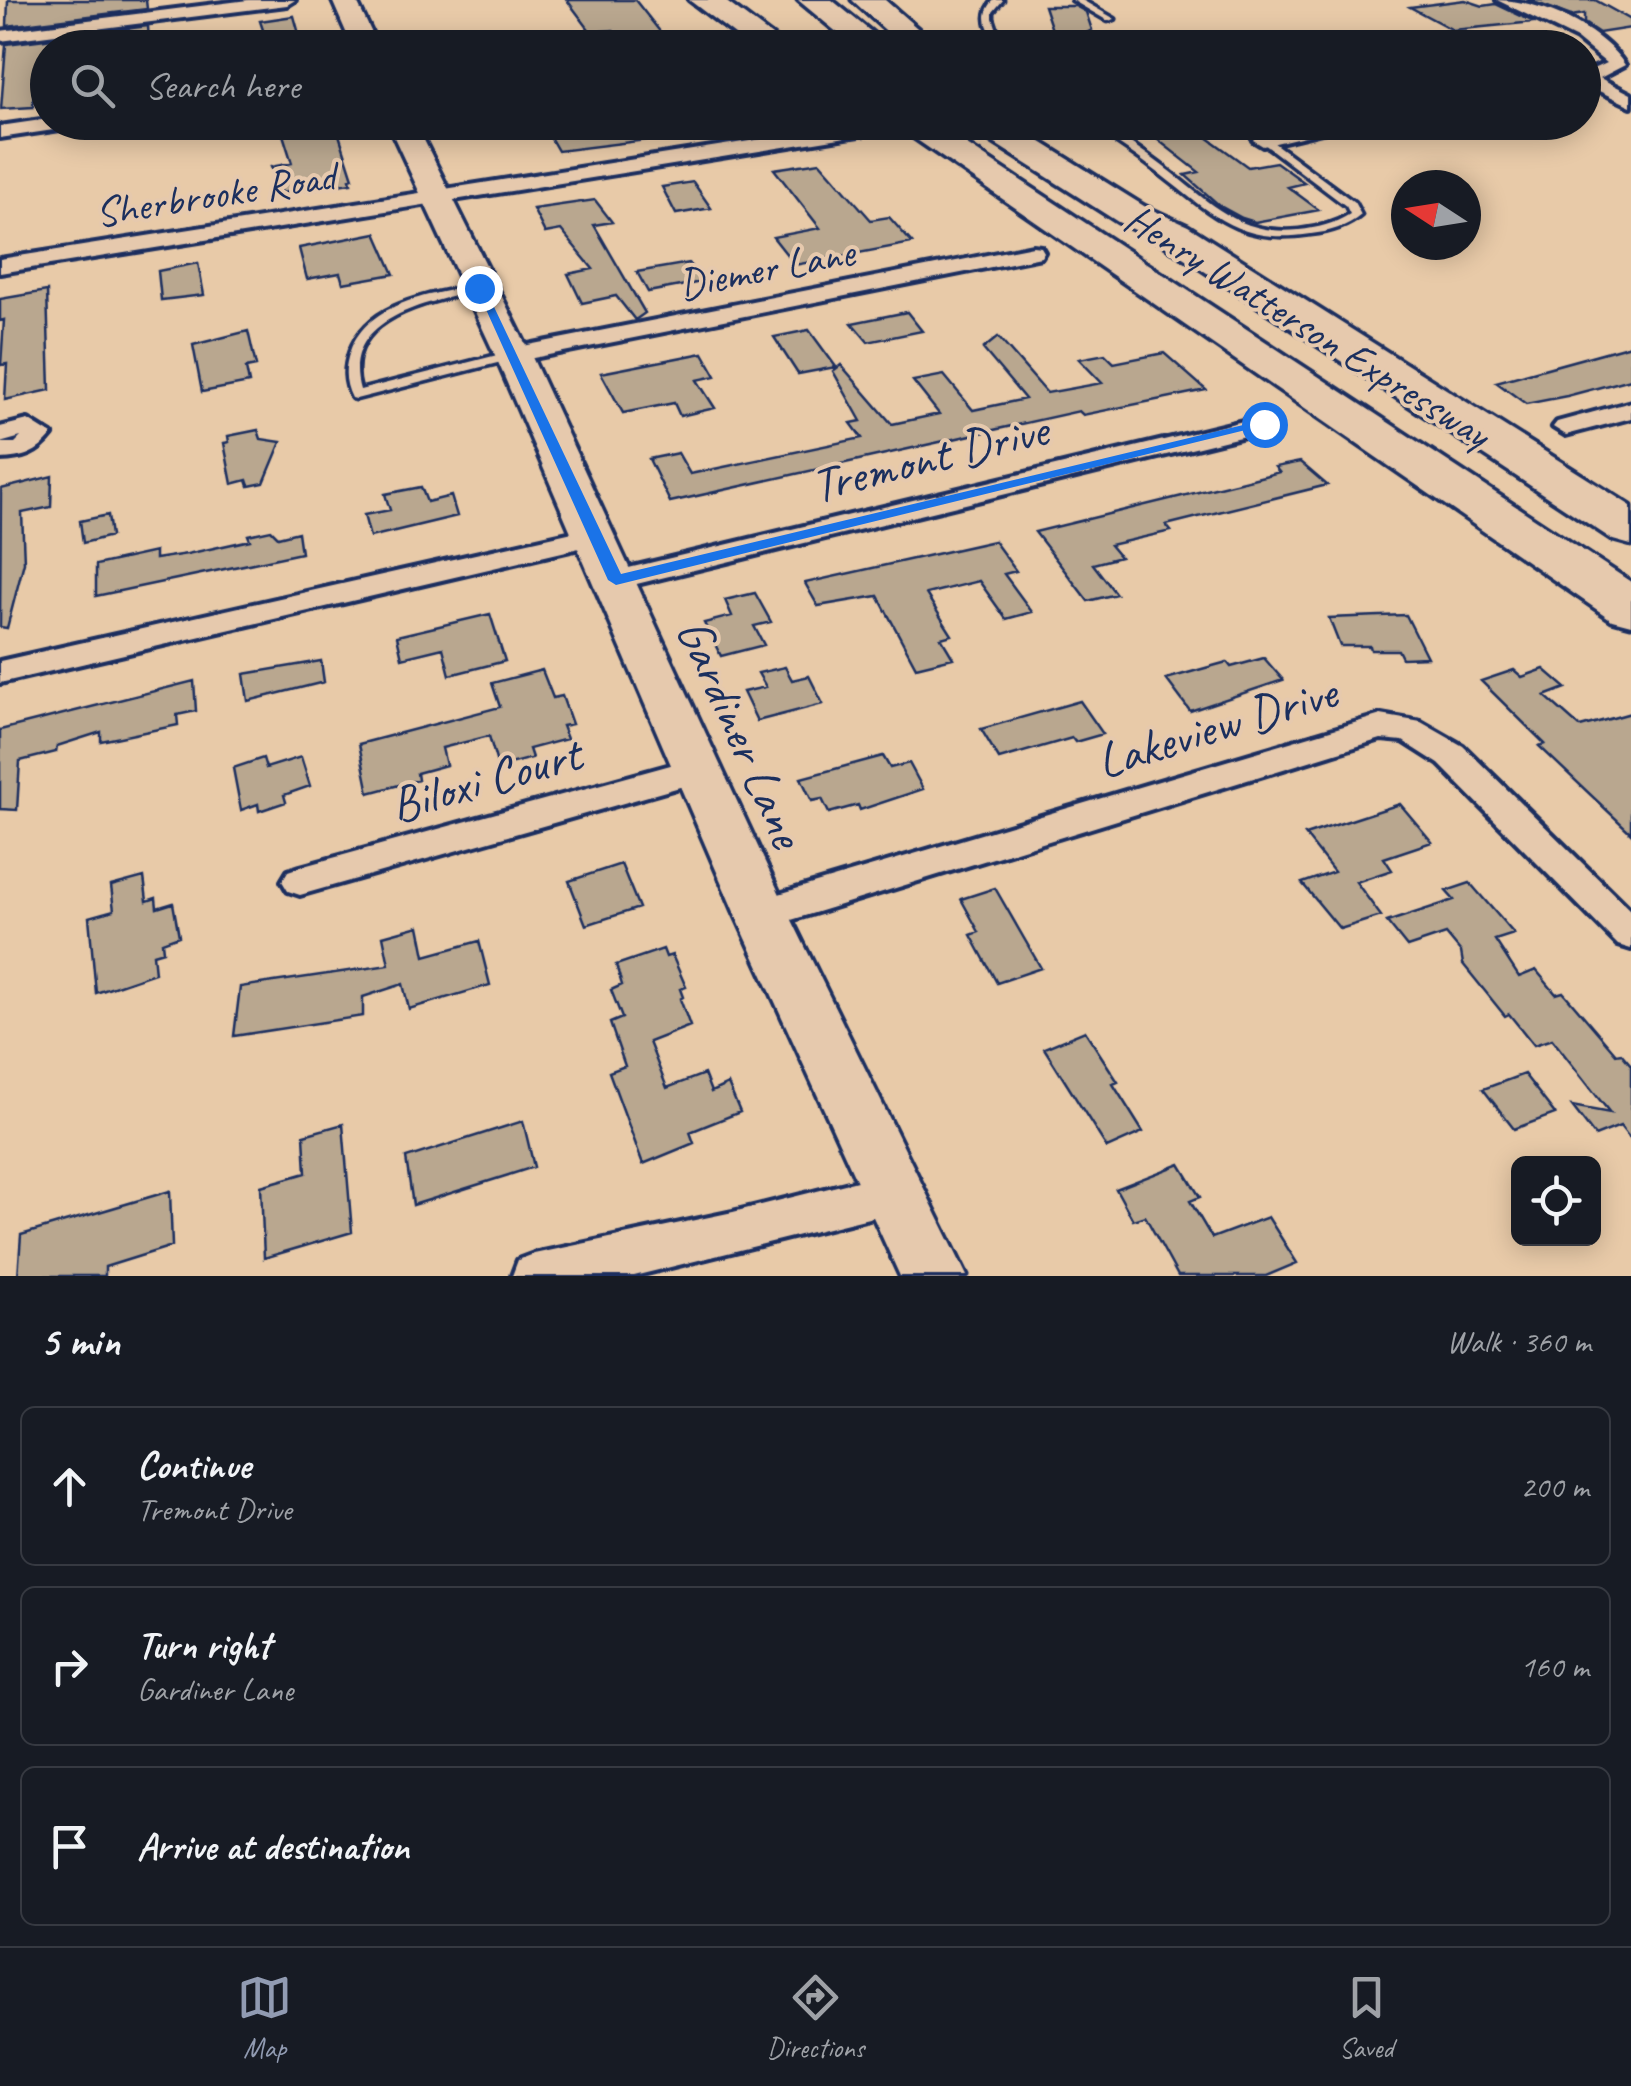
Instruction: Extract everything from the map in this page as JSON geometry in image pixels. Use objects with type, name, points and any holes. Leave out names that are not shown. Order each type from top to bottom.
[{"type":"highway","points":[[704,0],[763,30]]},
{"type":"highway","points":[[813,0],[852,30]]},
{"type":"highway","points":[[867,0],[903,30]]},
{"type":"highway","points":[[772,12],[781,30]]},
{"type":"highway","name":"Henry Watterson Expressway","points":[[933,140],[1631,607]]},
{"type":"highway","name":"Henry Watterson Expressway","points":[[1013,140],[1131,214],[1174,234],[1631,529]]},
{"type":"highway","points":[[1061,140],[1164,214],[1174,234]]},
{"type":"main road","points":[[344,0],[358,30]]},
{"type":"main road","name":"Gardiner Lane","points":[[409,140],[616,580],[762,914],[934,1276]]},
{"type":"street","points":[[48,30],[288,0]]},
{"type":"street","points":[[1505,0],[1572,30]]},
{"type":"street","points":[[0,36],[30,32]]},
{"type":"street","points":[[1601,50],[1616,60],[1612,68],[1601,72]]},
{"type":"street","points":[[1601,75],[1631,68]]},
{"type":"street","points":[[1601,86],[1631,101]]},
{"type":"street","points":[[0,132],[30,128]]},
{"type":"street","name":"Sherbrooke Road","points":[[0,266],[795,140]]},
{"type":"street","name":"Diemer Lane","points":[[513,354],[1033,252]]},
{"type":"street","points":[[1566,427],[1631,410]]},
{"type":"street","name":"Tremont Drive","points":[[616,580],[1264,424]]},
{"type":"street","points":[[0,435],[28,428],[39,435],[22,450],[0,451]]},
{"type":"street","points":[[0,672],[595,536]]},
{"type":"street","name":"Lakeview Drive","points":[[762,914],[1381,727],[1397,726],[1451,755],[1631,934]]},
{"type":"street","name":"Biloxi Court","points":[[300,881],[696,770]]},
{"type":"street","points":[[534,1276],[733,1233],[893,1192]]},
{"type":"lane","points":[[992,30],[987,18],[989,8],[999,0]]},
{"type":"lane","points":[[1076,0],[1112,19]]},
{"type":"lane","points":[[1118,140],[1210,211],[1247,231],[1284,236],[1342,226],[1356,215],[1350,204],[1264,140]]},
{"type":"lane","points":[[479,288],[389,312],[368,329],[356,348],[349,380],[356,395],[513,354]]},
{"type":"building","points":[[8,0],[146,0],[147,9],[7,26]]},
{"type":"building","points":[[567,0],[635,0],[659,30],[613,30],[590,30]]},
{"type":"building","points":[[1465,0],[1483,6],[1496,4],[1534,22],[1453,30],[1410,7]]},
{"type":"building","points":[[1527,0],[1595,0],[1631,20],[1631,28],[1601,33],[1584,23],[1584,14],[1571,16]]},
{"type":"building","points":[[1044,6],[1075,6],[1086,12],[1092,30],[1052,30]]},
{"type":"building","points":[[294,16],[298,30],[263,30],[260,21]]},
{"type":"building","points":[[148,26],[148,30],[116,30]]},
{"type":"building","points":[[30,41],[30,107],[1,109],[6,44]]},
{"type":"building","points":[[285,140],[341,140],[353,178],[351,183],[282,193],[271,167],[292,163]]},
{"type":"building","points":[[552,140],[647,140],[558,151]]},
{"type":"building","points":[[1158,140],[1211,140],[1248,167],[1276,162],[1305,183],[1288,187],[1319,210],[1255,222],[1242,218],[1220,206],[1185,175],[1199,172]]},
{"type":"building","points":[[820,162],[871,220],[889,217],[912,243],[795,265],[773,237],[820,228],[774,169]]},
{"type":"building","points":[[693,182],[711,208],[676,214],[662,187]]},
{"type":"building","points":[[595,200],[612,222],[594,225],[645,313],[635,320],[616,296],[582,303],[568,274],[593,269],[561,230],[545,233],[533,209]]},
{"type":"building","points":[[376,233],[394,274],[343,283],[340,273],[307,279],[299,248]]},
{"type":"building","points":[[198,263],[204,295],[161,300],[158,271]]},
{"type":"building","points":[[689,263],[701,282],[648,292],[637,272]]},
{"type":"building","points":[[47,291],[50,390],[5,400],[7,364],[1,365],[4,320],[0,321],[0,299]]},
{"type":"building","points":[[907,312],[922,331],[868,342],[852,323]]},
{"type":"building","points":[[809,330],[836,367],[798,374],[774,337]]},
{"type":"building","points":[[248,331],[256,366],[246,368],[249,383],[202,392],[193,345]]},
{"type":"building","points":[[998,337],[1047,393],[1102,383],[1079,359],[1105,354],[1114,363],[1164,353],[1206,390],[1083,415],[1079,411],[670,502],[649,459],[678,453],[690,474],[862,438],[851,423],[861,421],[833,371],[841,365],[892,424],[939,414],[913,381],[944,375],[973,410],[1025,399],[983,349]]},
{"type":"building","points":[[1631,345],[1631,379],[1526,404],[1496,382]]},
{"type":"building","points":[[703,353],[716,376],[697,380],[715,408],[680,416],[674,403],[623,413],[601,373]]},
{"type":"building","points":[[258,430],[261,439],[281,442],[264,483],[249,486],[247,480],[232,484],[224,443],[229,442],[228,436]]},
{"type":"building","points":[[1300,462],[1327,485],[1166,525],[1171,531],[1110,545],[1120,557],[1093,564],[1116,594],[1088,601],[1035,532],[1268,475],[1279,472],[1275,467]]},
{"type":"building","points":[[52,476],[51,507],[22,513],[24,562],[7,628],[0,627],[1,489]]},
{"type":"building","points":[[421,487],[427,502],[451,496],[457,516],[370,537],[364,515],[390,510],[385,494]]},
{"type":"building","points":[[108,515],[111,536],[83,543],[80,521]]},
{"type":"building","points":[[271,530],[278,537],[298,532],[301,553],[96,596],[96,565],[155,552],[155,559],[187,554],[250,540],[248,535]]},
{"type":"building","points":[[994,541],[1016,571],[1004,574],[1032,612],[1006,619],[979,581],[926,594],[952,635],[941,638],[953,658],[916,667],[878,596],[818,606],[805,583]]},
{"type":"building","points":[[755,593],[771,622],[754,626],[764,645],[721,656],[704,623],[732,616],[725,600]]},
{"type":"building","points":[[490,614],[505,661],[450,675],[443,648],[402,658],[397,636]]},
{"type":"building","points":[[1406,615],[1427,657],[1402,658],[1398,650],[1340,646],[1329,618]]},
{"type":"building","points":[[1264,658],[1283,680],[1190,711],[1166,679],[1227,662],[1231,667]]},
{"type":"building","points":[[321,661],[324,682],[248,701],[244,674]]},
{"type":"building","points":[[785,667],[792,680],[809,676],[823,704],[757,721],[743,692],[766,687],[758,673]]},
{"type":"building","points":[[1544,669],[1566,688],[1545,696],[1580,727],[1631,713],[1631,833],[1539,746],[1545,744],[1481,681],[1514,670],[1522,677]]},
{"type":"building","points":[[542,670],[553,698],[562,696],[572,724],[562,726],[567,739],[529,749],[532,758],[498,767],[489,736],[442,748],[446,765],[417,773],[418,780],[369,793],[359,744],[500,707],[492,683]]},
{"type":"building","points":[[194,681],[196,711],[177,715],[178,725],[101,741],[101,732],[57,746],[56,752],[20,761],[17,810],[0,809],[0,730]]},
{"type":"building","points":[[1080,701],[1103,734],[1075,742],[1072,738],[999,759],[981,729]]},
{"type":"building","points":[[883,756],[890,768],[909,763],[923,789],[860,810],[858,805],[829,813],[822,799],[812,801],[801,778]]},
{"type":"building","points":[[301,757],[310,786],[284,795],[286,802],[259,811],[258,804],[241,810],[233,768],[263,758],[266,768]]},
{"type":"building","points":[[1400,804],[1432,842],[1384,858],[1392,870],[1356,882],[1381,916],[1340,929],[1302,883],[1334,872],[1305,835]]},
{"type":"building","points":[[621,864],[639,908],[586,925],[569,881]]},
{"type":"building","points":[[144,877],[147,901],[156,898],[157,908],[173,903],[179,936],[162,942],[163,951],[153,954],[155,973],[96,993],[89,917],[114,910],[111,886]]},
{"type":"building","points":[[1470,883],[1514,934],[1495,940],[1519,977],[1536,970],[1556,994],[1563,992],[1616,1054],[1621,1053],[1631,1065],[1631,1140],[1620,1126],[1595,1136],[1572,1106],[1610,1113],[1552,1039],[1534,1045],[1509,1014],[1505,1016],[1463,964],[1461,952],[1446,934],[1407,947],[1387,922],[1454,900],[1446,891]]},
{"type":"building","points":[[995,888],[1041,968],[997,983],[971,935],[979,932],[961,899]]},
{"type":"building","points":[[419,926],[425,956],[479,941],[490,985],[409,1009],[403,984],[363,997],[363,1016],[234,1036],[240,987],[389,965],[383,936]]},
{"type":"building","points":[[663,949],[666,957],[672,955],[686,987],[680,989],[680,999],[690,1026],[649,1042],[667,1088],[704,1074],[711,1092],[728,1084],[740,1112],[690,1132],[694,1143],[643,1164],[609,1072],[625,1066],[610,1023],[622,1018],[611,990],[622,985],[616,965]]},
{"type":"building","points":[[1085,1031],[1118,1082],[1113,1084],[1143,1132],[1107,1148],[1044,1048]]},
{"type":"building","points":[[1524,1074],[1555,1114],[1514,1129],[1483,1089]]},
{"type":"building","points":[[523,1121],[534,1167],[413,1205],[406,1158]]},
{"type":"building","points":[[343,1124],[352,1232],[264,1258],[261,1186],[306,1173],[304,1135]]},
{"type":"building","points":[[1180,1164],[1200,1197],[1190,1201],[1212,1238],[1268,1217],[1297,1263],[1266,1276],[1178,1276],[1145,1216],[1133,1220],[1116,1189]]},
{"type":"building","points":[[170,1191],[172,1246],[105,1267],[105,1276],[18,1276],[21,1235]]},
{"type":"route","points":[[479,288],[616,580],[1264,424]]}]
